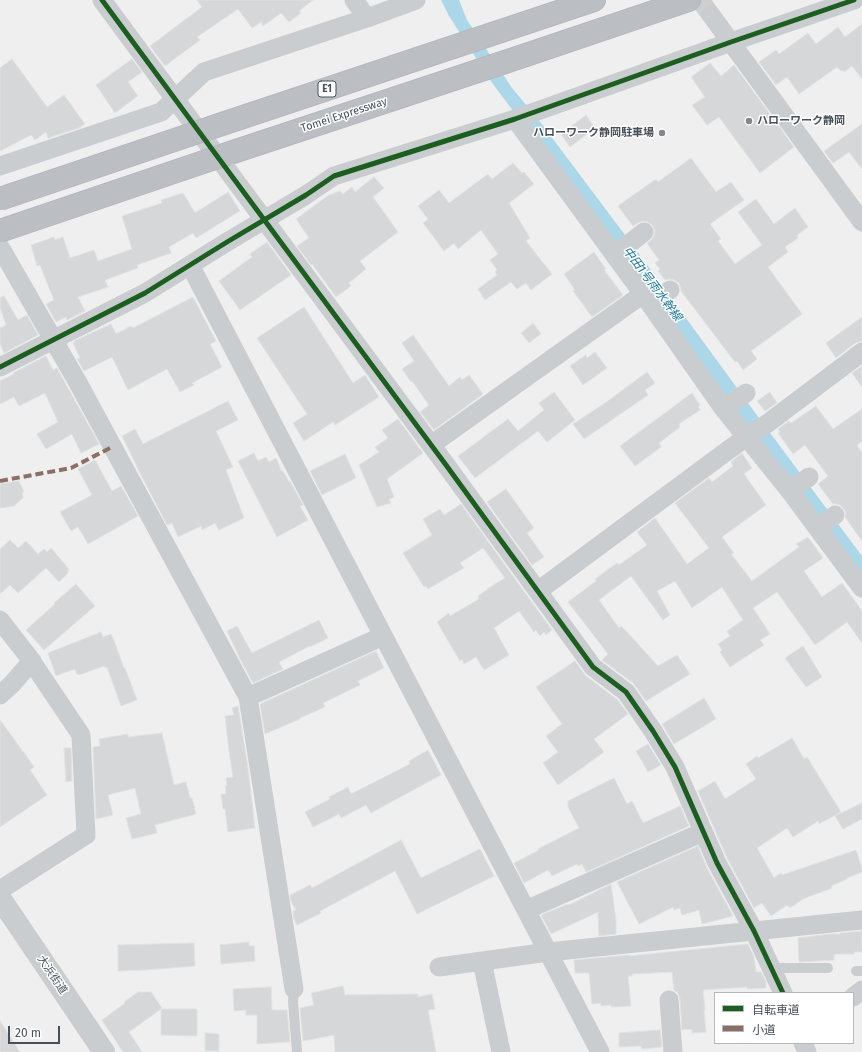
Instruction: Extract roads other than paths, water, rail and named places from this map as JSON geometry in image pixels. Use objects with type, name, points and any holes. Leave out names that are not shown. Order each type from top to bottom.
[{"type":"highway","name":"E1","points":[[0,199],[594,0]]},
{"type":"highway","name":"Tomei Expressway","points":[[0,231],[689,0]]},
{"type":"street","points":[[102,0],[594,668],[626,692],[653,731],[675,767],[717,864],[754,930],[783,992]]},
{"type":"street","points":[[354,0],[367,18]]},
{"type":"street","points":[[0,166],[161,112],[204,72],[367,18],[416,0]]},
{"type":"street","points":[[0,367],[144,293],[334,176],[516,119],[731,42],[854,0]]},
{"type":"street","points":[[711,14],[862,222]]},
{"type":"street","points":[[516,119],[628,245],[655,297],[798,485],[825,523],[862,588]]},
{"type":"street","points":[[0,246],[77,381],[248,697],[294,989]]},
{"type":"street","points":[[190,265],[600,1052]]},
{"type":"street","points":[[431,445],[655,297]]},
{"type":"street","points":[[538,591],[862,352]]},
{"type":"street","points":[[0,620],[32,661],[81,735],[86,835],[0,890]]},
{"type":"street","points":[[248,697],[383,636]]},
{"type":"street","points":[[0,695],[32,661]]},
{"type":"street","points":[[526,910],[703,832]]},
{"type":"street","name":"大浜街道","points":[[0,898],[104,1052]]},
{"type":"street","points":[[439,967],[548,952],[862,920]]},
{"type":"street","points":[[482,961],[501,1052]]},
{"type":"street","points":[[854,996],[862,990]]},
{"type":"street","points":[[668,1000],[674,1052]]},
{"type":"lane","points":[[772,968],[828,968]]},
{"type":"lane","points":[[294,989],[297,1052]]},
{"type":"water","name":"中田1号雨水幹線","points":[[441,0],[459,0],[467,20],[512,88],[541,123],[634,247],[862,556],[862,578],[490,80],[449,16]]},
{"type":"tunnel","points":[[700,0],[711,15]]},
{"type":"place","name":"ハローワーク静岡","points":[[749,121]]},
{"type":"place","name":"ハローワーク静岡駐車場","points":[[662,133]]}]
